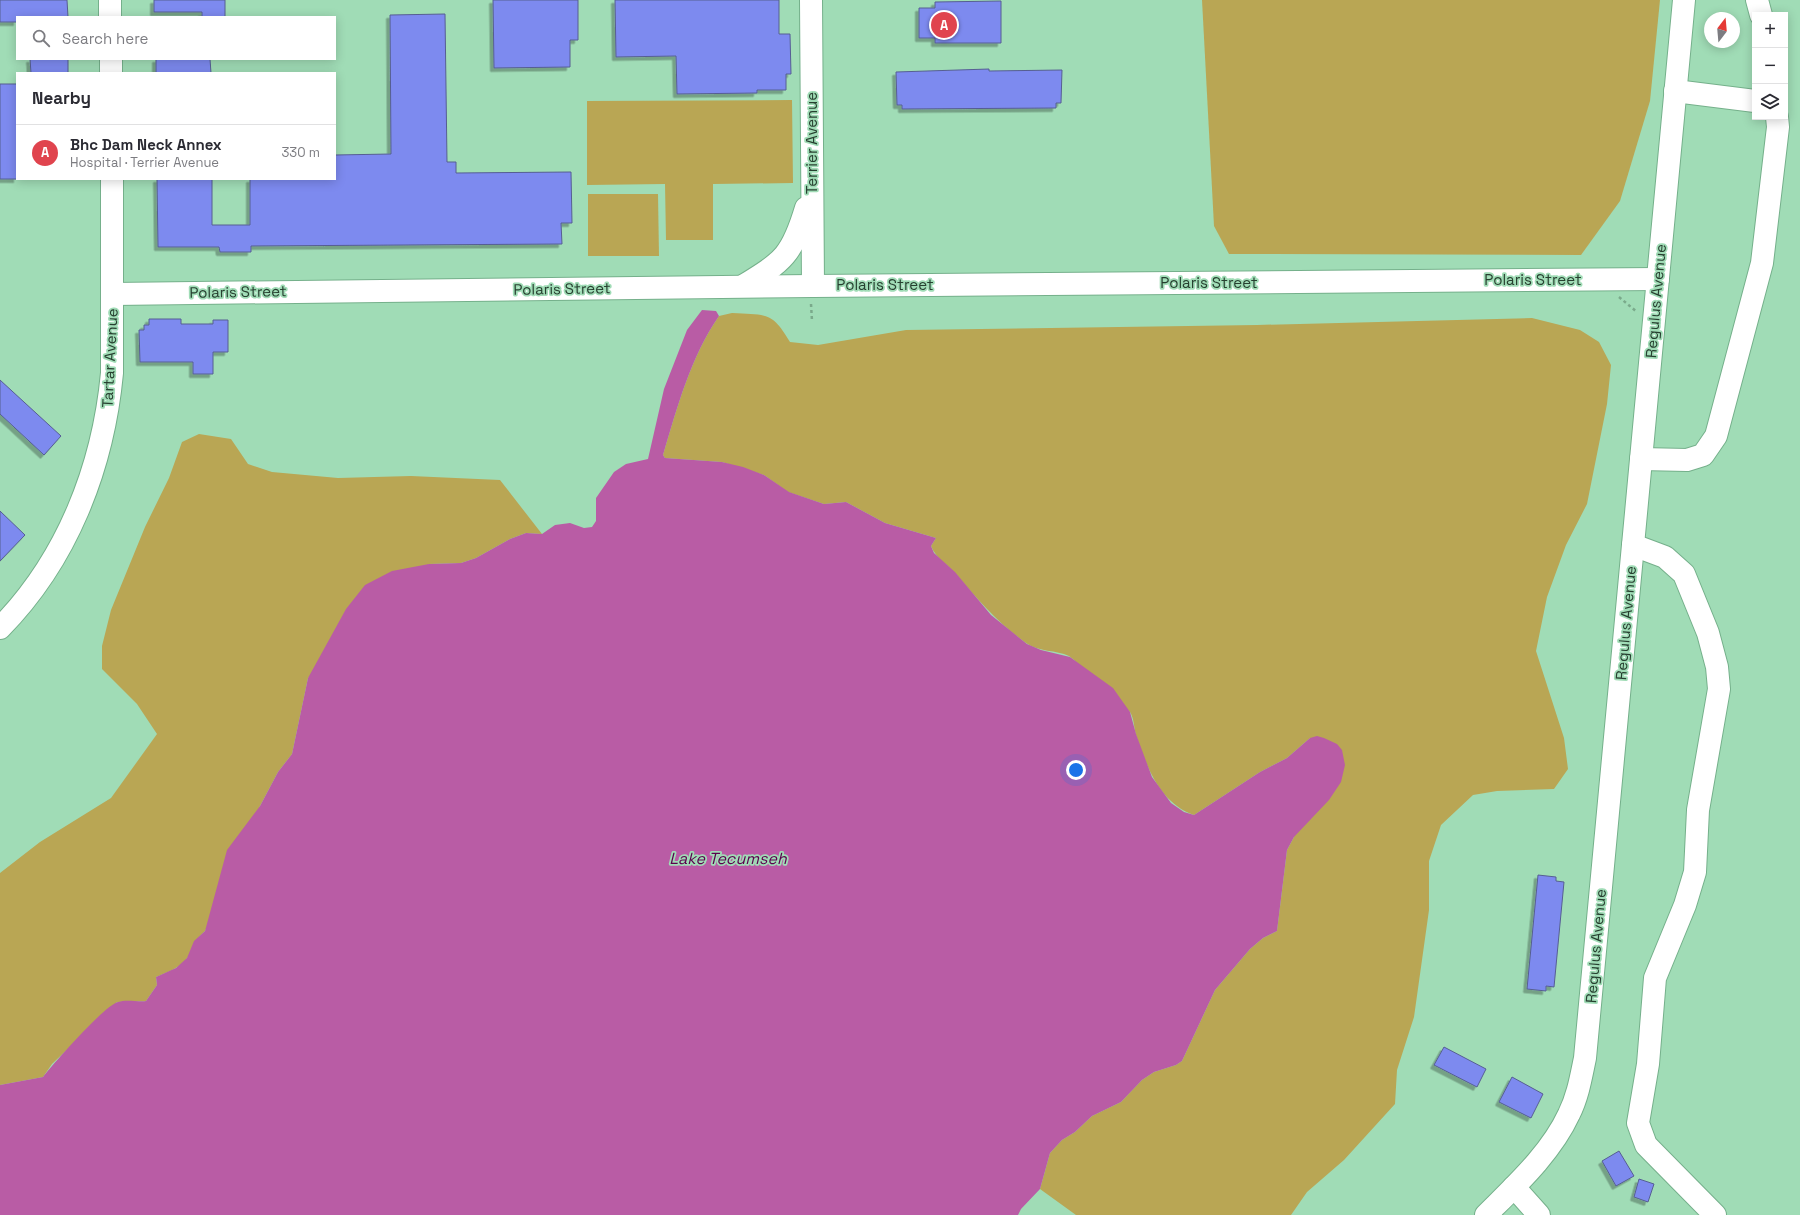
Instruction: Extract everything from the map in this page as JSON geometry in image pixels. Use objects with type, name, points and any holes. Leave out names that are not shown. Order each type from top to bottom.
[{"type":"street","points":[[110,0],[110,16]]},
{"type":"street","name":"Terrier Avenue","points":[[811,0],[812,292]]},
{"type":"street","name":"Regulus Avenue","points":[[1486,1215],[1514,1187],[1559,1131],[1569,1114],[1575,1098],[1584,1064],[1589,1028],[1684,0]]},
{"type":"street","points":[[1757,0],[1760,12]]},
{"type":"street","points":[[111,60],[111,72]]},
{"type":"street","points":[[1675,91],[1752,101]]},
{"type":"street","points":[[1641,458],[1687,460],[1703,455],[1716,436],[1762,263],[1778,126],[1777,120]]},
{"type":"street","name":"Tartar Avenue","points":[[0,628],[26,599],[55,556],[79,509],[89,484],[103,432],[110,396],[113,294],[112,180]]},
{"type":"street","points":[[743,286],[772,269],[785,257],[799,234],[812,190]]},
{"type":"street","name":"Polaris Street","points":[[113,294],[743,286],[812,292],[1658,279]]},
{"type":"street","points":[[1633,545],[1665,557],[1684,574],[1708,633],[1717,667],[1719,689],[1698,810],[1695,872],[1686,905],[1654,978],[1648,1064],[1638,1123],[1646,1145],[1715,1215]]},
{"type":"street","points":[[1514,1187],[1539,1215]]},
{"type":"path","points":[[812,292],[812,321]]},
{"type":"path","points":[[1617,296],[1638,312],[1640,317]]},
{"type":"shaded area","points":[[1202,0],[1660,0],[1650,101],[1620,201],[1581,255],[1229,254],[1214,226]]},
{"type":"shaded area","points":[[792,100],[793,183],[713,184],[713,240],[666,240],[665,184],[587,185],[587,101]]},
{"type":"shaded area","points":[[588,194],[658,194],[659,256],[588,256]]},
{"type":"shaded area","points":[[732,313],[753,314],[767,317],[778,325],[790,342],[818,345],[906,330],[1257,325],[1532,318],[1580,330],[1599,342],[1611,365],[1607,404],[1587,504],[1566,545],[1547,597],[1536,651],[1564,738],[1568,769],[1554,789],[1497,791],[1473,795],[1441,825],[1429,861],[1429,910],[1414,1017],[1397,1070],[1395,1104],[1344,1160],[1307,1192],[1291,1215],[1076,1215],[1040,1189],[1050,1153],[1062,1140],[1075,1132],[1092,1116],[1121,1102],[1142,1080],[1154,1072],[1176,1065],[1182,1061],[1215,990],[1250,949],[1263,938],[1277,931],[1287,850],[1294,837],[1310,738],[1287,758],[1260,772],[1194,815],[1172,802],[1156,783],[1140,747],[1130,712],[1069,656],[1031,646],[1016,636],[998,620],[954,571],[936,555],[931,546],[936,538],[885,523],[846,502],[824,504],[788,492],[764,475],[722,462],[665,458],[663,455],[679,401],[700,348],[719,316]]},
{"type":"shaded area","points":[[199,434],[231,439],[248,464],[272,472],[338,478],[411,476],[500,480],[542,534],[526,533],[510,539],[476,558],[461,563],[429,564],[308,678],[292,754],[278,772],[260,806],[205,931],[196,941],[185,961],[178,967],[156,977],[157,985],[146,1001],[117,1002],[52,1064],[43,1077],[0,1085],[0,873],[40,842],[111,798],[157,734],[137,704],[102,669],[102,646],[111,610],[145,527],[169,478],[182,442]]},
{"type":"water","name":"Lake Tecumseh","points":[[702,310],[716,311],[719,316],[700,348],[686,383],[663,455],[665,458],[722,462],[743,467],[764,475],[789,492],[824,504],[846,502],[885,523],[936,538],[931,546],[934,553],[955,572],[991,615],[1027,644],[1041,650],[1070,657],[1113,688],[1130,712],[1136,734],[1152,777],[1171,803],[1184,812],[1194,815],[1260,772],[1287,758],[1310,738],[1317,736],[1324,738],[1337,744],[1342,750],[1345,765],[1341,782],[1329,800],[1294,837],[1287,850],[1277,931],[1263,938],[1250,949],[1215,990],[1182,1061],[1176,1065],[1154,1072],[1142,1080],[1121,1102],[1092,1116],[1075,1132],[1062,1140],[1050,1153],[1040,1189],[1021,1209],[1018,1215],[0,1215],[0,1085],[43,1077],[79,1036],[102,1013],[118,1002],[146,1001],[157,985],[156,977],[176,968],[187,958],[194,941],[205,931],[227,850],[260,806],[278,772],[292,754],[308,678],[346,609],[365,585],[392,571],[429,564],[461,563],[476,558],[510,539],[526,533],[542,534],[555,525],[570,523],[584,528],[592,527],[596,521],[596,498],[614,472],[626,464],[648,459],[664,389],[687,330]]},
{"type":"building","points":[[0,0],[67,0],[68,16],[16,16],[16,22],[0,22]]},
{"type":"building","points":[[154,0],[225,0],[225,16],[202,16],[202,12],[154,12]]},
{"type":"building","points":[[493,0],[578,0],[578,40],[570,40],[570,67],[494,68]]},
{"type":"building","points":[[615,0],[779,0],[779,34],[790,34],[791,74],[786,74],[786,90],[757,90],[757,93],[677,94],[676,56],[616,57]]},
{"type":"building","points":[[1001,1],[1001,43],[935,43],[935,38],[919,38],[919,8],[935,8],[935,2]]},
{"type":"building","points":[[445,14],[447,162],[456,162],[456,173],[571,172],[572,223],[561,223],[562,244],[251,246],[251,252],[220,252],[219,247],[158,247],[157,180],[212,180],[212,225],[250,225],[250,180],[336,180],[336,155],[391,154],[390,15]]},
{"type":"building","points":[[30,60],[68,60],[68,72],[31,72]]},
{"type":"building","points":[[156,60],[210,60],[211,72],[156,72]]},
{"type":"building","points":[[989,69],[989,71],[1062,70],[1061,103],[1056,103],[1056,108],[902,109],[902,105],[897,105],[896,72]]},
{"type":"building","points":[[0,84],[16,84],[16,179],[0,179]]},
{"type":"building","points":[[149,319],[181,319],[181,324],[213,324],[213,320],[228,320],[228,352],[213,352],[213,374],[193,374],[193,362],[140,362],[139,330],[144,330],[144,325],[149,325]]},
{"type":"building","points":[[0,380],[61,436],[44,455],[0,414]]},
{"type":"building","points":[[0,511],[25,535],[0,561]]},
{"type":"building","points":[[1538,875],[1556,877],[1556,881],[1564,882],[1554,987],[1546,986],[1546,991],[1527,989]]},
{"type":"building","points":[[1444,1047],[1486,1069],[1477,1087],[1434,1065]]},
{"type":"building","points":[[1512,1077],[1543,1094],[1531,1118],[1499,1102]]},
{"type":"building","points":[[1619,1151],[1634,1176],[1616,1186],[1602,1161]]},
{"type":"building","points":[[1639,1179],[1654,1184],[1648,1202],[1634,1197]]},
{"type":"place","name":"Bhc Dam Neck Annex","points":[[944,25]]}]
